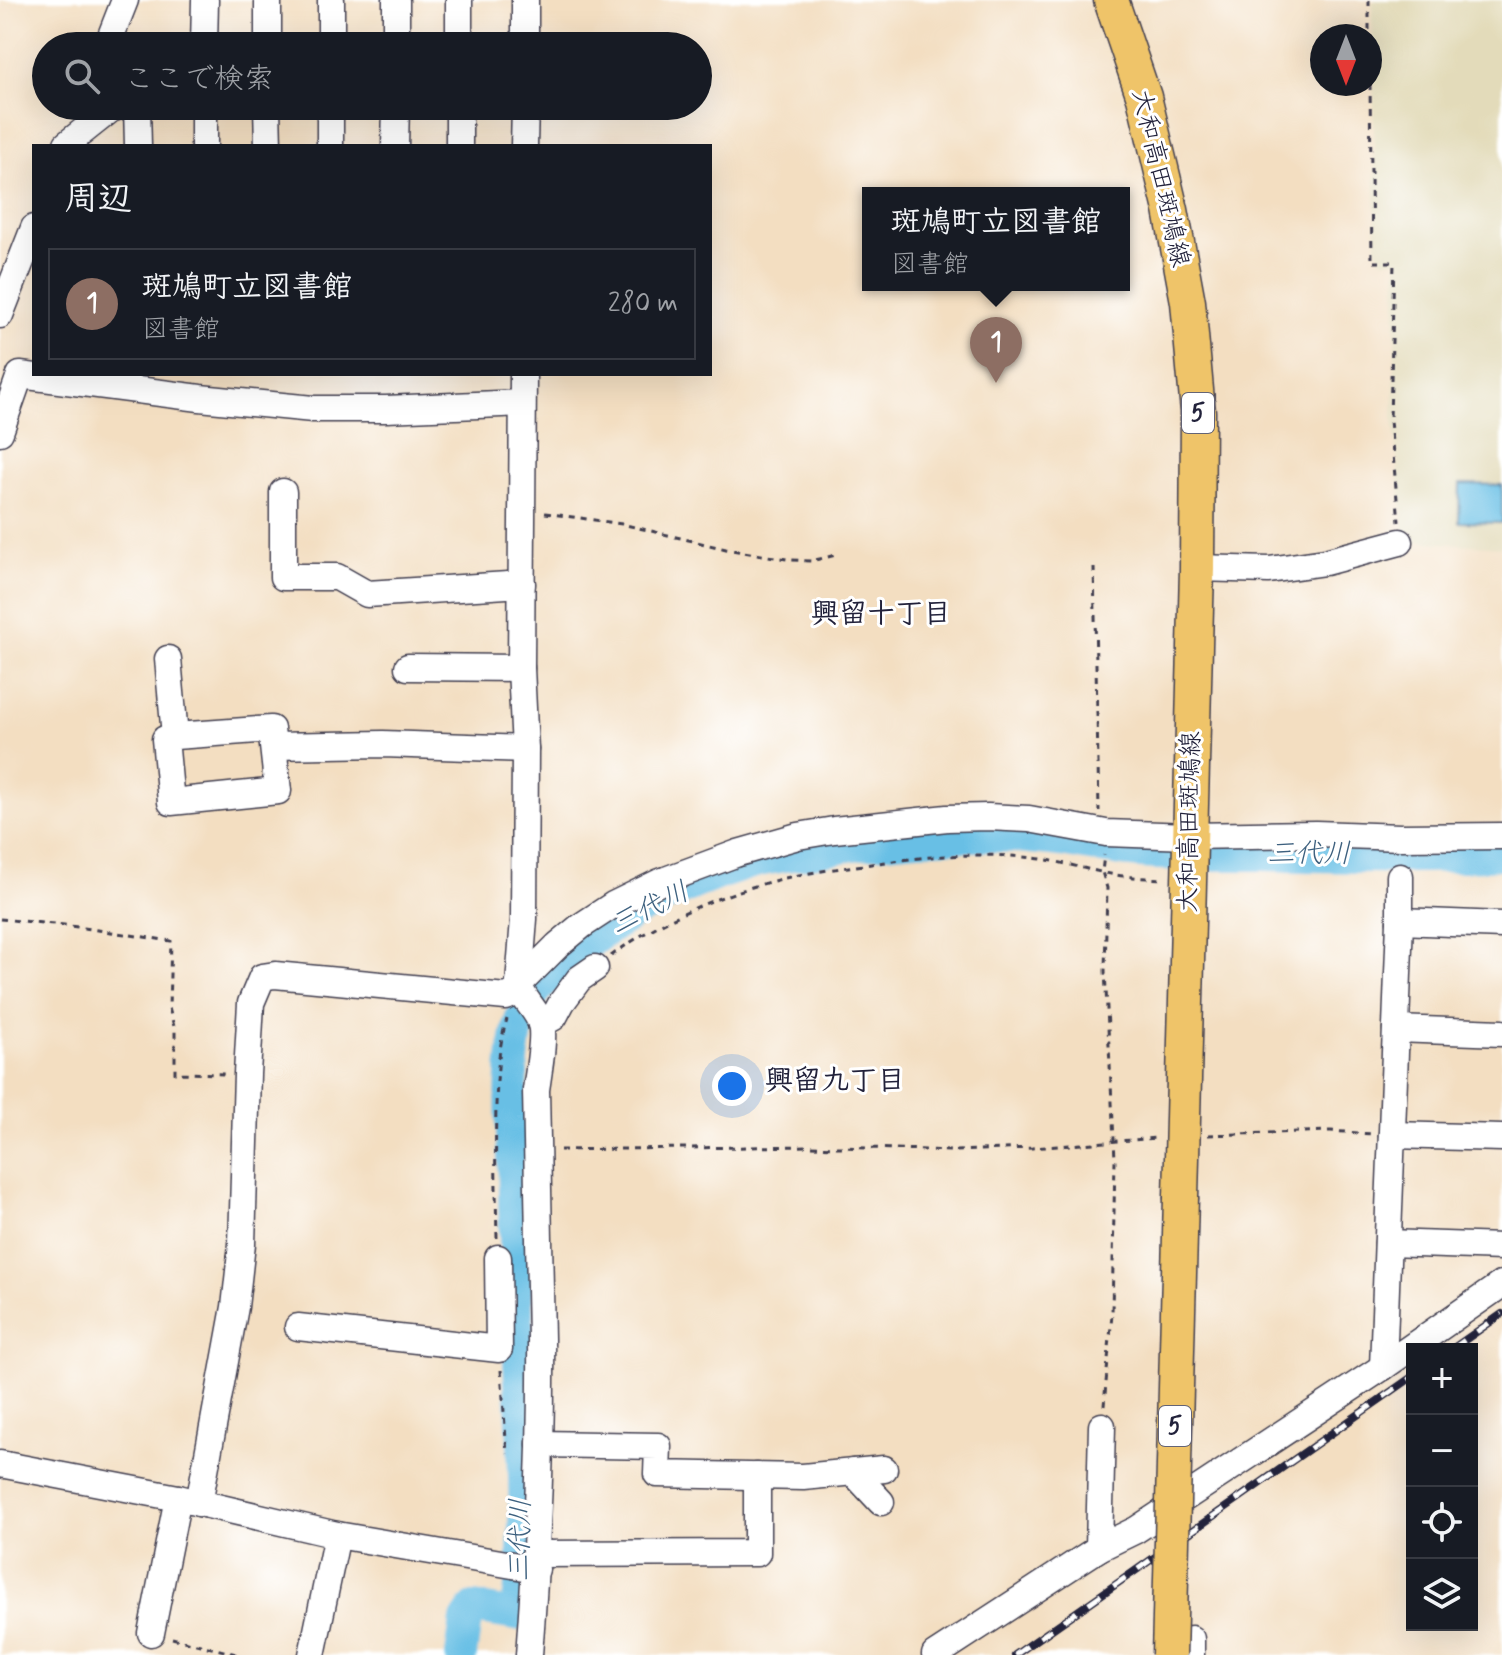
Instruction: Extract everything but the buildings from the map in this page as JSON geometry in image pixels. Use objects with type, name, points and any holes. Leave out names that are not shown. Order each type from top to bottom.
[{"type":"main road","name":"大和高田斑鳩線","points":[[1113,0],[1144,97],[1171,210],[1188,302],[1198,412],[1181,1197],[1184,1650]]},
{"type":"street","points":[[112,32],[125,0]]},
{"type":"street","points":[[204,32],[205,0]]},
{"type":"street","points":[[268,0],[268,32]]},
{"type":"street","points":[[331,0],[331,32]]},
{"type":"street","points":[[396,0],[396,32]]},
{"type":"street","points":[[459,0],[459,32]]},
{"type":"street","points":[[525,0],[525,32]]},
{"type":"street","points":[[67,144],[77,120]]},
{"type":"street","points":[[68,144],[98,120]]},
{"type":"street","points":[[137,120],[138,144]]},
{"type":"street","points":[[204,120],[204,144]]},
{"type":"street","points":[[267,120],[268,144]]},
{"type":"street","points":[[330,120],[330,144]]},
{"type":"street","points":[[395,144],[396,120]]},
{"type":"street","points":[[459,120],[459,144]]},
{"type":"street","points":[[524,144],[525,120]]},
{"type":"street","points":[[0,315],[32,233]]},
{"type":"street","points":[[0,432],[20,375],[32,376]]},
{"type":"street","points":[[36,376],[134,382],[200,398],[313,409],[522,403]]},
{"type":"street","points":[[516,1342],[537,1151],[536,1090],[541,1049],[541,1024],[520,987],[524,919],[525,749],[521,668],[523,376]]},
{"type":"street","points":[[283,492],[283,577],[337,577],[367,594],[522,584]]},
{"type":"street","points":[[1197,568],[1269,570],[1325,562],[1400,542]]},
{"type":"street","points":[[168,659],[175,736]]},
{"type":"street","points":[[408,667],[521,668]]},
{"type":"street","points":[[271,729],[273,746],[278,791],[171,802],[165,739],[271,729]]},
{"type":"street","points":[[273,746],[383,744],[525,749]]},
{"type":"street","points":[[151,1633],[188,1501],[235,1307],[242,1244],[251,1003],[262,977],[275,975],[506,997],[520,987],[558,945],[613,905],[673,877],[738,853],[798,836],[863,827],[988,817],[1029,819],[1106,833],[1502,836]]},
{"type":"street","points":[[1383,1367],[1400,876]]},
{"type":"street","points":[[1400,921],[1502,925]]},
{"type":"street","points":[[541,1024],[554,1017],[579,979],[595,968]]},
{"type":"street","points":[[1396,1029],[1502,1033]]},
{"type":"street","points":[[1392,1135],[1502,1138]]},
{"type":"street","points":[[1388,1243],[1502,1247]]},
{"type":"street","points":[[498,1258],[540,1444],[527,1565],[529,1655]]},
{"type":"street","points":[[935,1655],[1099,1548],[1136,1530],[1383,1367],[1502,1284]]},
{"type":"street","points":[[298,1327],[516,1342]]},
{"type":"street","points":[[1099,1548],[1102,1426]]},
{"type":"street","points":[[540,1444],[658,1446],[657,1474],[803,1477],[884,1469]]},
{"type":"street","points":[[0,1464],[188,1501],[337,1535],[527,1565],[757,1553],[757,1476]]},
{"type":"street","points":[[853,1472],[881,1502]]},
{"type":"street","points":[[312,1655],[337,1535]]},
{"type":"path","points":[[1369,0],[1369,24]]},
{"type":"path","points":[[1370,96],[1372,262],[1394,262],[1390,420],[1400,542]]},
{"type":"path","points":[[522,509],[622,524],[726,549],[792,560],[811,561],[836,555]]},
{"type":"path","points":[[1094,567],[1099,831]]},
{"type":"path","points":[[595,968],[653,927],[729,896],[782,879],[855,866],[946,855],[1033,858],[1131,877],[1189,880]]},
{"type":"path","points":[[1102,872],[1107,888],[1105,971],[1115,1141],[1112,1314],[1102,1426]]},
{"type":"path","points":[[0,919],[171,941],[169,1008],[175,1030],[175,1073],[247,1074]]},
{"type":"path","points":[[498,1258],[495,1147],[498,1070],[501,1039],[520,987]]},
{"type":"path","points":[[1198,1136],[1331,1131],[1392,1135]]},
{"type":"path","points":[[537,1151],[811,1146],[953,1151],[1168,1138]]},
{"type":"path","points":[[507,1454],[516,1342]]},
{"type":"path","points":[[151,1633],[240,1655]]},
{"type":"shaded area","points":[[1376,0],[1502,0],[1502,547],[1414,541],[1404,530],[1393,419],[1397,260],[1382,260],[1376,249],[1374,96],[1382,96],[1382,24],[1372,24],[1372,3]]},
{"type":"water","points":[[1460,484],[1502,485],[1502,523],[1459,522]]},
{"type":"waterway","name":"三代川","points":[[461,1655],[466,1620],[474,1608],[516,1615],[523,1552],[524,1488],[511,1106],[515,1044],[523,1012],[536,991],[581,949],[639,910],[726,872],[769,859],[896,840],[958,836],[1020,837],[1129,852],[1186,855],[1412,857],[1502,854]]},
{"type":"railway","points":[[1461,1343],[1502,1314]]},
{"type":"railway","points":[[1015,1655],[1406,1381]]},
{"type":"place","name":"斑鳩町立図書館","points":[[996,383]]},
{"type":"district","name":"興留十丁目","points":[[881,614]]},
{"type":"district","name":"興留九丁目","points":[[835,1081]]}]
